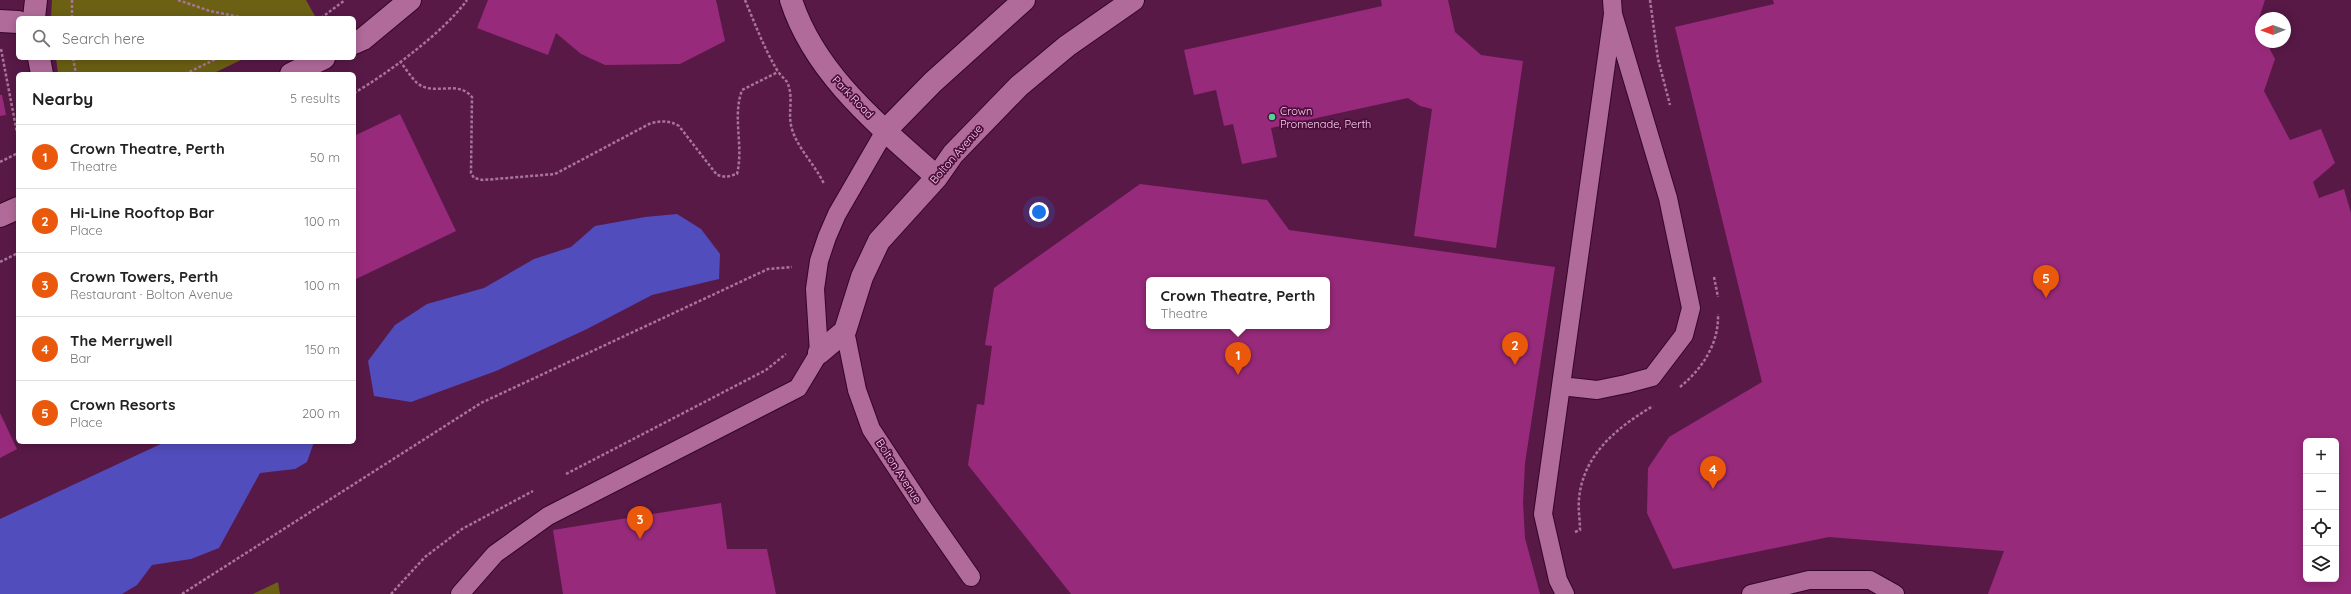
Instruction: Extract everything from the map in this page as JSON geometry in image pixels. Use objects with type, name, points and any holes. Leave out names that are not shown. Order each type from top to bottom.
[{"type":"street","points":[[34,16],[36,0]]},
{"type":"street","points":[[356,42],[363,39],[410,0]]},
{"type":"street","name":"Park Road","points":[[791,0],[796,15],[827,70],[885,131],[937,177]]},
{"type":"street","points":[[885,131],[933,82],[1024,0]]},
{"type":"street","name":"Bolton Avenue","points":[[845,331],[862,277],[879,241],[937,177],[953,154],[1019,86],[1068,46],[1133,0]]},
{"type":"street","points":[[0,21],[16,22]]},
{"type":"street","points":[[39,60],[42,72]]},
{"type":"street","points":[[295,72],[320,60]]},
{"type":"street","points":[[0,216],[16,209]]},
{"type":"street","points":[[819,353],[845,331]]},
{"type":"lane","points":[[1561,386],[1597,390],[1626,384],[1652,376],[1684,335],[1691,308],[1668,198],[1612,7]]},
{"type":"lane","points":[[1565,594],[1558,580],[1543,514],[1612,7]]},
{"type":"lane","points":[[460,594],[495,554],[548,516],[798,388],[819,353],[815,289],[819,261],[837,214],[885,131]]},
{"type":"lane","name":"Bolton Avenue","points":[[845,331],[857,390],[871,428],[925,511],[971,577]]},
{"type":"lane","points":[[1751,594],[1810,580],[1870,580],[1895,594]]},
{"type":"path","points":[[72,0],[72,16]]},
{"type":"path","points":[[178,0],[236,16]]},
{"type":"path","points":[[324,16],[346,0]]},
{"type":"path","points":[[356,92],[400,61],[440,28],[466,0]]},
{"type":"path","points":[[745,0],[758,34],[778,72],[787,83],[791,99],[791,125],[799,144],[817,168],[824,184],[821,191]]},
{"type":"path","points":[[1650,0],[1658,59],[1672,112]]},
{"type":"path","points":[[0,43],[16,127]]},
{"type":"path","points":[[73,60],[76,72]]},
{"type":"path","points":[[189,72],[214,60]]},
{"type":"path","points":[[400,61],[418,84],[434,88],[458,88],[467,90],[472,97],[471,173],[474,178],[483,180],[556,174],[651,123],[662,121],[671,121],[679,126],[717,175],[726,178],[737,174],[739,164],[736,118],[738,102],[742,90],[778,72]]},
{"type":"path","points":[[0,162],[16,154]]},
{"type":"path","points":[[0,262],[16,254]]},
{"type":"path","points":[[182,594],[481,403],[768,269],[799,266]]},
{"type":"path","points":[[1712,270],[1718,300]]},
{"type":"path","points":[[1674,392],[1696,374],[1711,349],[1718,322],[1718,308]]},
{"type":"path","points":[[561,477],[766,370],[791,349]]},
{"type":"path","points":[[1549,541],[1580,530],[1579,498],[1587,468],[1606,440],[1626,422],[1657,404]]},
{"type":"path","points":[[391,594],[425,557],[462,529],[540,488]]},
{"type":"shaded area","points":[[52,0],[306,0],[315,16],[51,16]]},
{"type":"shaded area","points":[[56,60],[241,60],[216,72],[58,72]]},
{"type":"shaded area","points":[[677,214],[701,229],[720,254],[719,279],[652,295],[587,329],[496,371],[411,402],[374,396],[368,361],[395,325],[427,304],[484,288],[534,259],[571,247],[595,226],[645,217]]},
{"type":"shaded area","points":[[161,444],[313,444],[307,462],[295,469],[260,473],[219,548],[191,559],[152,565],[137,585],[122,594],[0,594],[0,519]]},
{"type":"shaded area","points":[[278,582],[280,594],[253,594]]},
{"type":"building","points":[[488,0],[716,0],[725,41],[680,64],[605,65],[581,54],[556,33],[548,55],[477,28]]},
{"type":"building","name":"Crown Promenade, Perth","points":[[1381,0],[1448,0],[1455,32],[1481,55],[1523,61],[1496,248],[1414,236],[1432,109],[1420,106],[1408,98],[1271,128],[1277,157],[1242,164],[1233,124],[1224,126],[1216,90],[1194,95],[1184,50],[1382,6]]},
{"type":"building","points":[[1773,0],[2265,0],[2261,12],[2255,12],[2255,48],[2269,48],[2275,59],[2264,91],[2290,140],[2321,129],[2335,163],[2313,182],[2319,198],[2344,189],[2351,213],[2351,594],[1988,594],[2004,551],[1829,537],[1673,569],[1647,513],[1648,468],[1669,437],[1762,382],[1675,27],[1774,4]]},
{"type":"building","points":[[0,95],[2,95],[6,115],[0,116]]},
{"type":"building","points":[[400,114],[456,231],[356,279],[356,135]]},
{"type":"building","points":[[1140,184],[1267,200],[1289,230],[1555,267],[1525,463],[1523,502],[1525,538],[1540,594],[1071,594],[968,465],[977,404],[984,405],[992,346],[985,345],[994,288]]},
{"type":"building","points":[[0,413],[17,449],[0,458]]},
{"type":"building","points":[[721,503],[727,549],[767,549],[776,594],[563,594],[553,530]]},
{"type":"place","name":"Crown Promenade, Perth","points":[[1272,117]]},
{"type":"place","name":"Crown Resorts","points":[[2046,298]]},
{"type":"place","name":"Hi-Line Rooftop Bar","points":[[1515,365]]},
{"type":"place","name":"Crown Theatre, Perth","points":[[1238,375]]},
{"type":"place","name":"The Merrywell","points":[[1713,489]]},
{"type":"place","name":"Crown Towers, Perth","points":[[640,539]]}]
